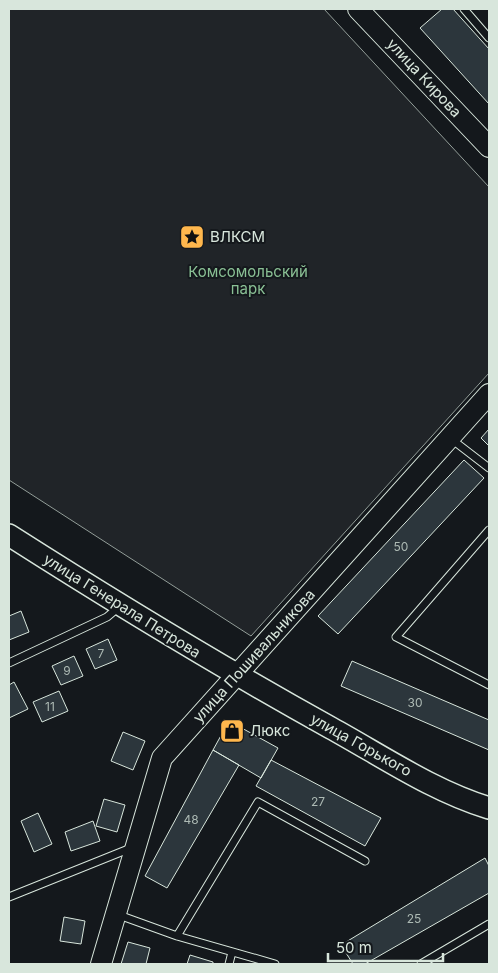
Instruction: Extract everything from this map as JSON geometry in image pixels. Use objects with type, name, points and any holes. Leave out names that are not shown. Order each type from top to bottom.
[{"type":"main road","name":"улица Кирова","points":[[358,9],[489,147]]},
{"type":"main road","name":"улица Пошивальникова","points":[[101,964],[162,758],[489,394]]},
{"type":"main road","name":"улица Генерала Петрова","points":[[9,535],[120,606],[236,675]]},
{"type":"main road","name":"улица Горького","points":[[236,675],[442,790],[489,808]]},
{"type":"lane","points":[[464,9],[489,38]]},
{"type":"lane","points":[[450,438],[489,468]]},
{"type":"lane","points":[[489,530],[396,636],[489,685]]},
{"type":"lane","points":[[9,663],[99,621],[120,606]]},
{"type":"lane","points":[[177,936],[258,802],[365,861]]},
{"type":"lane","points":[[9,897],[136,846]]},
{"type":"lane","points":[[116,914],[177,936],[275,964]]},
{"type":"lane","points":[[421,964],[489,924]]},
{"type":"lane","points":[[228,964],[232,952]]},
{"type":"green space","name":"Комсомольский парк","points":[[9,9],[324,9],[489,187],[489,373],[251,636],[9,480]]},
{"type":"building","points":[[442,9],[453,9],[489,49],[489,104],[420,28]]},
{"type":"building","points":[[489,429],[489,446],[481,438]]},
{"type":"building","points":[[464,460],[484,478],[338,634],[318,616]]},
{"type":"building","points":[[21,611],[29,632],[9,640],[9,616]]},
{"type":"building","points":[[108,639],[117,660],[95,669],[86,649]]},
{"type":"building","points":[[74,656],[83,676],[61,685],[52,666]]},
{"type":"building","points":[[352,661],[489,720],[489,750],[341,686]]},
{"type":"building","points":[[14,682],[28,709],[9,718],[9,685]]},
{"type":"building","points":[[59,691],[68,711],[42,722],[33,702]]},
{"type":"building","points":[[229,721],[278,748],[261,778],[213,750]]},
{"type":"building","points":[[123,732],[145,741],[133,770],[111,761]]},
{"type":"building","points":[[213,750],[239,765],[167,888],[145,876]]},
{"type":"building","points":[[271,760],[381,818],[365,846],[256,786]]},
{"type":"building","points":[[104,799],[125,805],[117,832],[96,826]]},
{"type":"building","points":[[38,813],[52,844],[34,852],[21,821]]},
{"type":"building","points":[[93,821],[100,841],[71,851],[65,832]]},
{"type":"building","points":[[485,858],[489,866],[489,893],[365,964],[353,964],[341,945]]},
{"type":"building","points":[[64,917],[85,921],[81,944],[60,941]]},
{"type":"building","points":[[128,942],[150,948],[146,964],[121,964]]},
{"type":"building","points":[[190,955],[213,962],[213,964],[187,964]]},
{"type":"place","name":"ВЛКСМ","points":[[192,237]]},
{"type":"place","name":"Люкс","points":[[232,731]]}]
